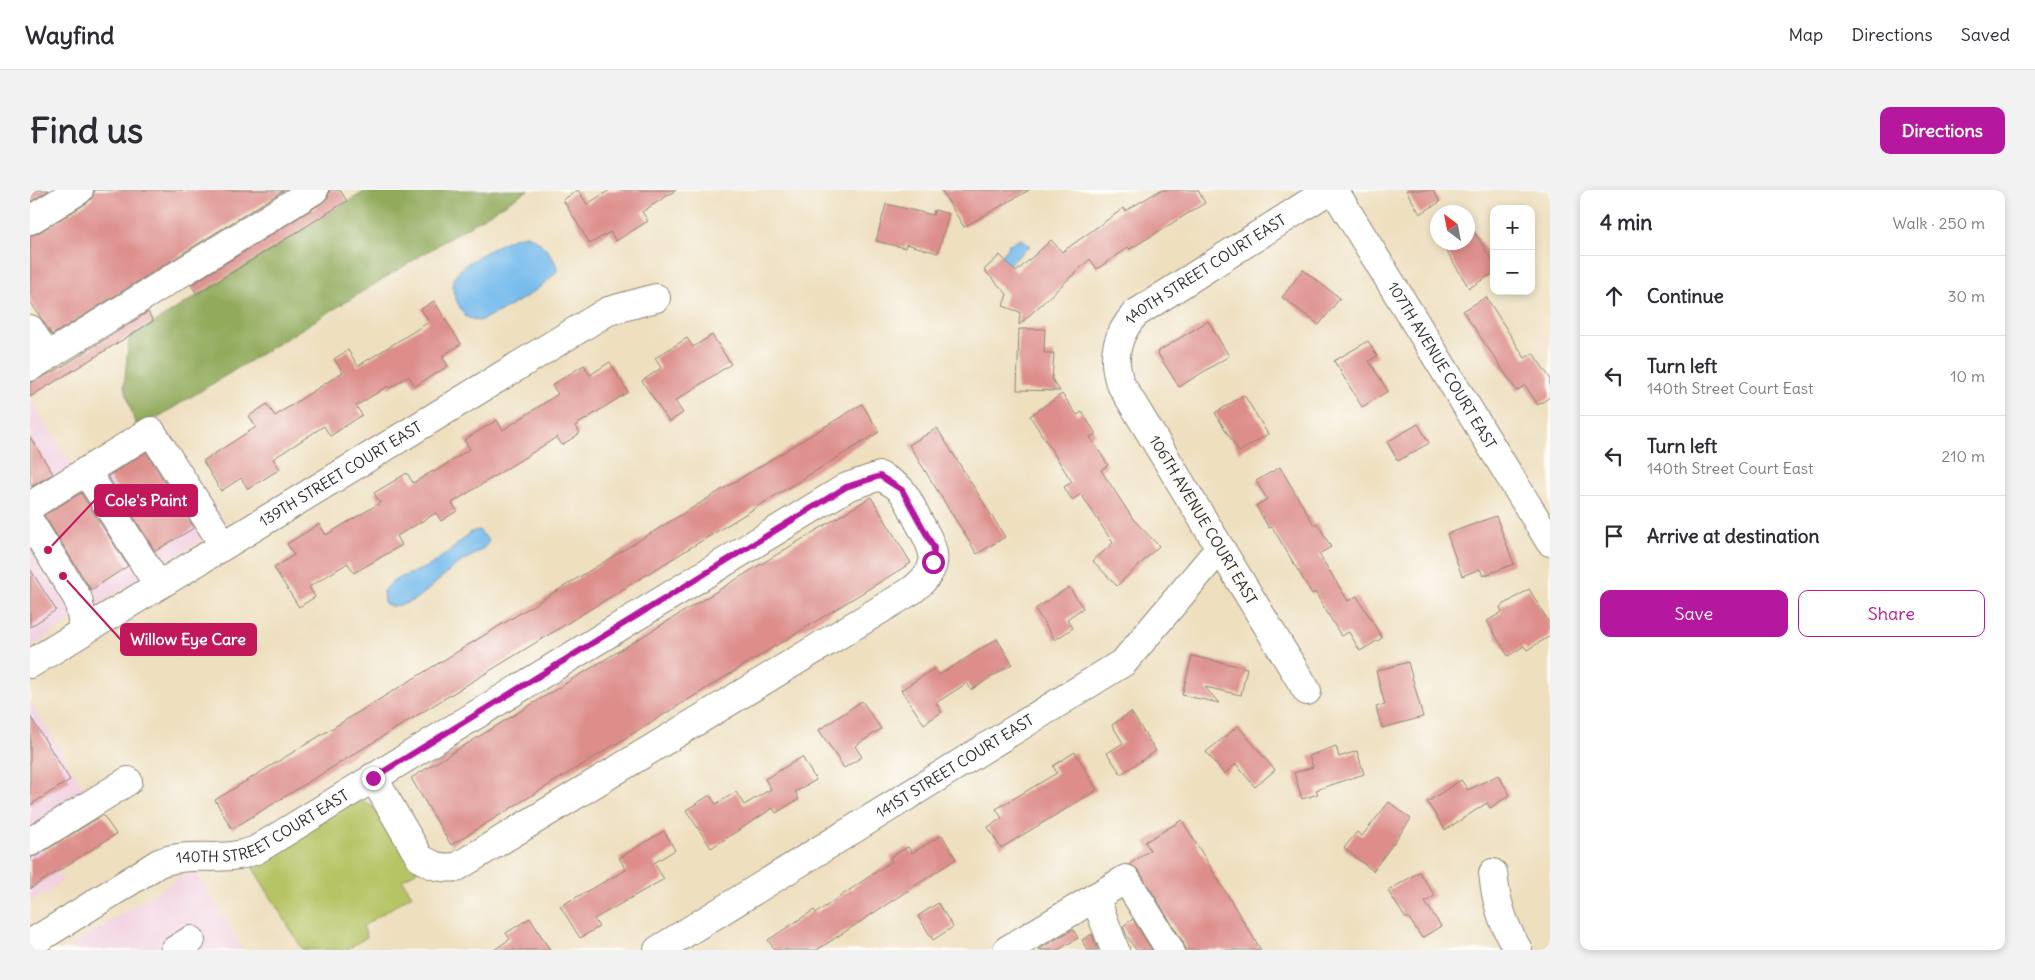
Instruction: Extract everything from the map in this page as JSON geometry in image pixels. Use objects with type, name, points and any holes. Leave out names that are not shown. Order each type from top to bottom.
[{"type":"street","points":[[30,220],[79,190]]},
{"type":"street","points":[[30,329],[39,362],[314,190]]},
{"type":"street","name":"140TH STREET COURT EAST","points":[[1117,344],[1125,325],[1135,314],[1329,190]]},
{"type":"street","name":"107TH AVENUE COURT EAST","points":[[1334,190],[1550,542]]},
{"type":"street","name":"139TH STREET COURT EAST","points":[[30,664],[223,544],[608,312],[656,298]]},
{"type":"street","name":"106TH AVENUE COURT EAST","points":[[1117,344],[1115,364],[1120,383],[1306,691]]},
{"type":"street","points":[[30,506],[151,431],[223,544]]},
{"type":"street","points":[[86,471],[158,585]]},
{"type":"street","name":"140TH STREET COURT EAST","points":[[31,943],[160,863],[176,856],[240,856],[256,850],[373,778],[846,487],[880,476],[902,490],[934,548],[933,562],[921,584],[457,867],[444,869],[431,865],[420,858],[373,778]]},
{"type":"street","points":[[30,522],[78,600],[84,630]]},
{"type":"street","name":"141ST STREET COURT EAST","points":[[658,950],[1124,662],[1220,548]]},
{"type":"street","points":[[30,842],[128,781]]},
{"type":"street","points":[[1493,873],[1496,901],[1502,921],[1518,950]]},
{"type":"street","points":[[1008,950],[1126,879],[1170,950]]},
{"type":"street","points":[[1095,896],[1116,950]]},
{"type":"shaded area","points":[[30,399],[74,468],[158,416],[227,525],[30,647]]},
{"type":"shaded area","points":[[30,701],[87,794],[31,829],[63,881],[30,902]]},
{"type":"shaded area","points":[[194,869],[243,950],[64,950]]},
{"type":"green space","points":[[367,190],[528,190],[137,430],[124,386],[129,338]]},
{"type":"green space","points":[[363,802],[372,806],[417,871],[402,880],[412,895],[363,926],[367,937],[346,950],[303,950],[250,863],[348,803]]},
{"type":"water","points":[[526,235],[536,240],[546,249],[554,259],[558,270],[522,300],[479,321],[466,317],[454,295],[454,278],[458,272],[474,259],[500,244]]},
{"type":"water","points":[[1021,239],[1030,246],[1007,266],[1001,258],[1009,244]]},
{"type":"water","points":[[479,530],[489,541],[480,551],[461,562],[411,602],[389,606],[384,602],[383,591],[395,580],[429,566],[450,551],[471,532]]},
{"type":"building","points":[[30,190],[49,190],[30,202]]},
{"type":"building","points":[[95,190],[284,190],[52,335],[30,301],[30,236],[87,203],[92,198]]},
{"type":"building","points":[[330,190],[340,190],[347,201],[197,294],[191,285],[322,203],[328,198]]},
{"type":"building","points":[[578,190],[587,204],[610,190],[676,190],[642,212],[648,221],[616,241],[610,232],[590,244],[563,200]]},
{"type":"building","points":[[941,190],[1029,190],[964,227]]},
{"type":"building","points":[[1161,190],[1198,190],[1205,203],[1130,249],[1128,247],[1097,269],[1090,259],[1019,325],[1020,312],[1003,306],[1007,294],[984,270],[1000,255],[1016,272],[1051,240],[1062,252],[1124,208],[1125,211]]},
{"type":"building","points":[[1406,190],[1433,190],[1440,202],[1430,205],[1430,208],[1420,214]]},
{"type":"building","points":[[886,204],[933,215],[934,210],[949,214],[938,253],[906,244],[905,248],[876,241]]},
{"type":"building","points":[[1475,233],[1490,257],[1490,275],[1469,288],[1446,250],[1475,250]]},
{"type":"building","points":[[1303,270],[1340,298],[1319,325],[1282,297]]},
{"type":"building","points":[[1486,297],[1525,358],[1533,353],[1550,378],[1550,397],[1538,405],[1525,385],[1517,391],[1463,311]]},
{"type":"building","points":[[434,301],[461,344],[442,356],[448,366],[415,386],[409,376],[390,388],[388,386],[356,406],[362,415],[330,436],[324,426],[273,459],[280,469],[248,489],[241,478],[221,491],[203,461],[256,427],[249,416],[267,404],[275,416],[343,372],[334,359],[348,350],[358,366],[429,322],[421,309]]},
{"type":"building","points":[[148,312],[153,321],[30,397],[30,383],[55,371]]},
{"type":"building","points":[[1208,321],[1229,356],[1179,387],[1157,352]]},
{"type":"building","points":[[1019,329],[1045,329],[1044,353],[1054,353],[1052,379],[1060,391],[1017,390]]},
{"type":"building","points":[[712,335],[731,364],[675,401],[683,413],[669,422],[642,381],[661,368],[655,358],[687,338],[693,347]]},
{"type":"building","points":[[1368,341],[1377,356],[1369,361],[1388,391],[1362,407],[1334,361]]},
{"type":"building","points":[[610,362],[628,392],[575,426],[580,433],[562,445],[557,437],[452,503],[457,511],[441,521],[436,513],[397,536],[402,545],[354,573],[348,563],[309,587],[315,597],[299,607],[274,568],[294,555],[287,544],[319,524],[326,535],[380,503],[374,493],[407,473],[413,483],[434,472],[470,449],[464,440],[497,420],[503,430],[558,394],[552,385],[584,365],[590,375]]},
{"type":"building","points":[[1062,394],[1077,415],[1082,412],[1096,434],[1090,437],[1108,465],[1101,470],[1133,519],[1159,546],[1117,586],[1093,561],[1113,543],[1081,494],[1072,500],[1064,487],[1072,482],[1030,416]]},
{"type":"building","points":[[1244,395],[1268,434],[1239,452],[1215,413]]},
{"type":"building","points":[[862,404],[879,432],[232,829],[215,800]]},
{"type":"building","points":[[1418,424],[1429,443],[1398,461],[1387,442]]},
{"type":"building","points":[[937,428],[1005,537],[977,554],[909,445]]},
{"type":"building","points":[[30,437],[53,474],[32,486],[30,484]]},
{"type":"building","points":[[146,452],[194,528],[155,551],[108,476]]},
{"type":"building","points":[[1280,467],[1314,525],[1317,523],[1331,547],[1319,554],[1348,601],[1357,596],[1382,638],[1360,651],[1349,632],[1341,636],[1315,592],[1312,594],[1272,527],[1269,528],[1256,506],[1267,499],[1256,481]]},
{"type":"building","points":[[81,493],[128,566],[91,590],[44,515]]},
{"type":"building","points":[[871,497],[911,563],[451,845],[411,778]]},
{"type":"building","points":[[1496,516],[1514,564],[1483,576],[1480,569],[1462,576],[1447,534]]},
{"type":"building","points":[[30,569],[56,610],[30,627]]},
{"type":"building","points":[[1069,587],[1083,608],[1067,619],[1073,628],[1055,640],[1035,609]]},
{"type":"building","points":[[1529,589],[1550,624],[1550,636],[1527,650],[1524,646],[1508,656],[1487,621],[1502,612],[1500,607]]},
{"type":"building","points":[[997,639],[1012,664],[971,690],[967,683],[936,703],[942,712],[924,724],[901,690],[935,668],[939,675]]},
{"type":"building","points":[[1192,656],[1247,668],[1241,695],[1205,687],[1219,703],[1182,695]]},
{"type":"building","points":[[1408,662],[1423,717],[1382,728],[1376,707],[1385,705],[1376,671]]},
{"type":"building","points":[[862,701],[881,729],[855,746],[862,757],[844,768],[819,730]]},
{"type":"building","points":[[1131,712],[1156,751],[1121,774],[1107,753],[1123,743],[1112,725]]},
{"type":"building","points":[[30,716],[70,780],[30,805]]},
{"type":"building","points":[[1238,726],[1275,770],[1255,787],[1236,764],[1224,774],[1206,752]]},
{"type":"building","points":[[1336,746],[1339,757],[1357,751],[1364,774],[1316,790],[1318,794],[1302,799],[1294,773],[1313,767],[1309,756]]},
{"type":"building","points":[[1075,752],[1097,790],[1001,848],[988,827],[1002,818],[996,809],[1057,773],[1053,766]]},
{"type":"building","points":[[802,757],[816,780],[795,792],[799,799],[776,813],[773,808],[711,848],[686,810],[710,795],[716,804],[736,792],[744,805],[771,789],[765,779]]},
{"type":"building","points":[[1498,775],[1510,795],[1490,808],[1487,803],[1445,830],[1427,802],[1461,780],[1468,790]]},
{"type":"building","points":[[1389,802],[1411,819],[1373,871],[1344,848],[1357,832],[1362,836]]},
{"type":"building","points":[[103,815],[116,834],[30,889],[30,858]]},
{"type":"building","points":[[1182,820],[1261,950],[1186,950],[1183,942],[1139,871],[1130,864],[1150,850],[1145,842]]},
{"type":"building","points":[[664,831],[675,850],[654,863],[664,879],[594,919],[599,927],[580,938],[560,906],[626,870],[619,858]]},
{"type":"building","points":[[942,835],[956,859],[817,950],[775,950],[768,940],[814,910],[816,913],[892,861],[890,857],[908,847],[912,853]]},
{"type":"building","points":[[1419,872],[1435,896],[1425,902],[1441,926],[1422,938],[1408,917],[1406,919],[1388,891]]},
{"type":"building","points":[[938,903],[953,927],[933,940],[918,916]]},
{"type":"building","points":[[530,918],[550,950],[494,950],[510,939],[506,933]]},
{"type":"building","points":[[1133,919],[1152,950],[1136,950],[1126,934],[1123,926]]},
{"type":"building","points":[[1073,929],[1078,938],[1058,950],[1038,950]]},
{"type":"building","points":[[1092,934],[1098,950],[1087,950],[1082,940]]},
{"type":"place","name":"Cole's Paint","points":[[48,550]]},
{"type":"place","name":"Willow Eye Care","points":[[63,576]]},
{"type":"route","points":[[373,778],[846,487],[880,476],[902,490],[934,548],[933,562]]}]
